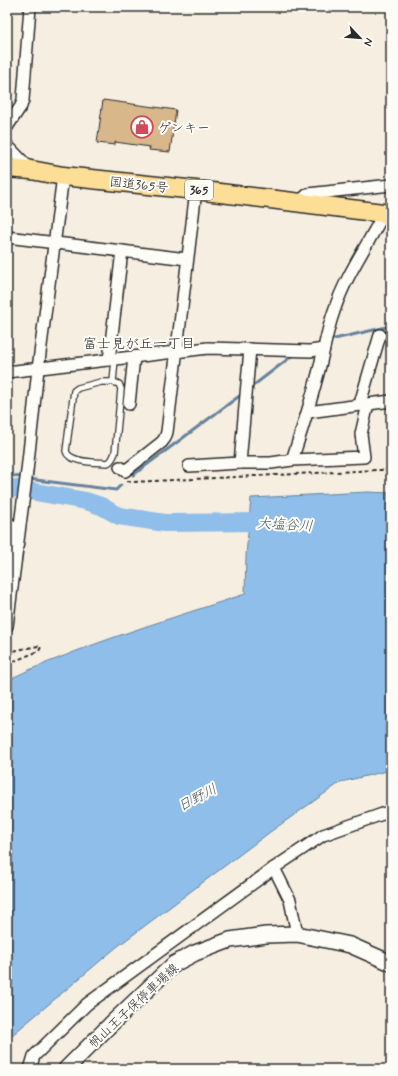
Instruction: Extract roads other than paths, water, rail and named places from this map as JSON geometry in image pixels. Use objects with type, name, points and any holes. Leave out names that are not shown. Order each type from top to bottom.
[{"type":"highway","name":"国道365号","points":[[7,168],[30,170],[63,176],[196,190],[388,214]]},
{"type":"main road","name":"帆山王子保停車場線","points":[[66,1069],[110,1024],[174,964],[195,953],[230,940],[266,934],[297,934],[350,946],[391,963]]},
{"type":"street","points":[[7,127],[24,100],[30,7]]},
{"type":"street","points":[[7,145],[30,170]]},
{"type":"street","points":[[7,626],[63,176]]},
{"type":"street","points":[[298,203],[308,194],[391,185]]},
{"type":"street","points":[[122,469],[162,442],[165,438],[177,352],[196,190]]},
{"type":"street","points":[[292,460],[308,412],[330,321],[342,290],[351,270],[388,214]]},
{"type":"street","points":[[7,238],[187,259]]},
{"type":"street","points":[[112,360],[122,251]]},
{"type":"street","points":[[189,466],[271,463],[292,460],[364,457],[361,434],[364,405],[361,400],[380,335]]},
{"type":"street","points":[[7,372],[208,348],[310,351],[324,349]]},
{"type":"street","points":[[240,463],[250,349]]},
{"type":"street","points":[[130,404],[134,357]]},
{"type":"street","points":[[308,412],[391,401]]},
{"type":"street","points":[[7,521],[12,527],[11,548],[15,564]]},
{"type":"street","points":[[32,1069],[31,1066],[34,1056],[87,1004],[274,868],[323,835],[391,811]]},
{"type":"street","points":[[274,868],[290,900],[297,934]]},
{"type":"lane","points":[[112,360],[113,382]]},
{"type":"lane","points":[[101,382],[113,382],[119,384],[122,389],[113,458],[107,463],[71,458],[68,456],[66,451],[74,391],[101,382]]},
{"type":"water","name":"日野川","points":[[367,492],[391,493],[391,770],[341,782],[270,832],[118,946],[11,1036],[7,1032],[7,681],[32,669],[95,644],[245,594],[246,556],[251,498]]},
{"type":"waterway","points":[[330,340],[391,326]]},
{"type":"waterway","points":[[250,388],[292,356]]},
{"type":"waterway","points":[[133,475],[242,394]]},
{"type":"waterway","points":[[7,474],[23,478]]},
{"type":"waterway","points":[[28,479],[116,490],[121,485]]},
{"type":"waterway","name":"大塩谷川","points":[[7,487],[86,501],[101,506],[119,516],[165,523],[272,522]]},
{"type":"waterway","points":[[7,1062],[12,1069]]},
{"type":"place","name":"ゲンキー","points":[[142,127]]},
{"type":"district","name":"富士見が丘一丁目","points":[[139,343]]}]
